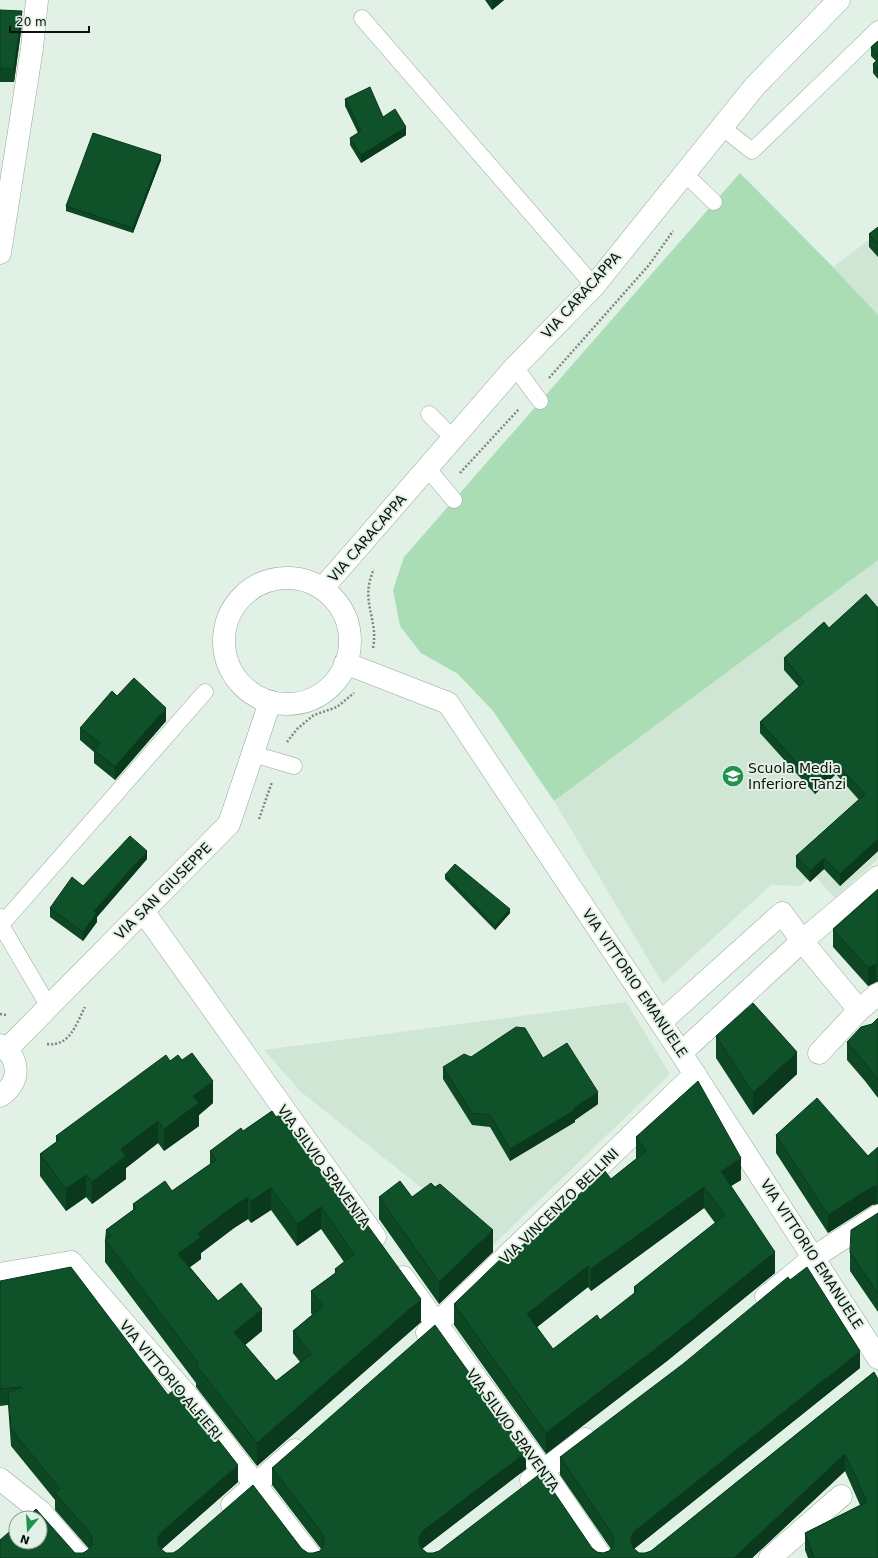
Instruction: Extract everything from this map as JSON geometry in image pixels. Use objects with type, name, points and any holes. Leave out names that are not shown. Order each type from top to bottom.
[{"type":"street","points":[[0,253],[32,48],[37,0]]},
{"type":"street","name":"VIA CARACAPPA","points":[[322,589],[515,367],[594,286],[684,172],[723,128],[755,86],[839,0]]},
{"type":"street","points":[[280,578],[302,580],[322,589],[337,604],[347,622],[350,643],[346,664],[337,680],[323,692],[307,701],[289,704],[270,702],[250,693],[235,678],[226,658],[224,636],[229,615],[242,597],[259,584],[280,578]]},
{"type":"street","name":"VIA VITTORIO EMANUELE","points":[[346,664],[448,703],[681,1052],[814,1257],[876,1368]]},
{"type":"street","name":"VIA SAN GIUSEPPE","points":[[0,1096],[7,1092],[13,1084],[16,1076],[16,1067],[13,1057],[4,1047],[49,1007],[229,824],[270,702]]},
{"type":"street","points":[[681,1052],[802,941],[878,877]]},
{"type":"street","name":"VIA SILVIO SPAVENTA","points":[[143,911],[543,1471],[602,1558]]},
{"type":"street","points":[[661,1022],[782,913],[802,941],[859,1010]]},
{"type":"street","points":[[818,1053],[859,1010],[878,994]]},
{"type":"street","name":"VIA VINCENZO BELLINI","points":[[414,1345],[695,1074]]},
{"type":"street","points":[[748,1311],[814,1257],[878,1216]]},
{"type":"street","name":"VIA VITTORIO ALFIERI","points":[[0,1274],[71,1262],[185,1393],[312,1558]]},
{"type":"street","points":[[518,1490],[600,1428]]},
{"type":"street","points":[[215,1519],[256,1485],[308,1438]]},
{"type":"street","points":[[0,1479],[40,1511],[80,1558]]},
{"type":"street","points":[[770,1558],[841,1496]]},
{"type":"lane","points":[[362,18],[594,286]]},
{"type":"lane","points":[[723,128],[752,150],[878,30]]},
{"type":"lane","points":[[684,172],[714,202]]},
{"type":"lane","points":[[515,367],[540,401]]},
{"type":"lane","points":[[429,414],[453,438]]},
{"type":"lane","points":[[427,468],[454,500]]},
{"type":"lane","points":[[49,1007],[0,924],[205,692]]},
{"type":"lane","points":[[253,754],[294,766]]},
{"type":"path","points":[[458,475],[520,408]]},
{"type":"path","points":[[372,650],[374,637],[367,597],[368,586],[376,567]]},
{"type":"path","points":[[284,748],[297,729],[314,715],[337,706],[356,692]]},
{"type":"shaded area","points":[[878,233],[878,315],[833,267]]},
{"type":"shaded area","name":"Scuola Media Inferiore Tanzi","points":[[878,560],[878,859],[835,898],[813,874],[800,886],[771,885],[663,984],[554,801]]},
{"type":"shaded area","points":[[626,1002],[670,1074],[493,1245],[300,1091],[264,1050]]},
{"type":"green space","points":[[740,173],[878,315],[878,560],[554,801],[493,711],[458,674],[421,653],[400,626],[393,590],[404,557]]},
{"type":"building","points":[[0,10],[22,11],[14,69],[0,69]]},
{"type":"building","points":[[878,41],[878,55],[871,47]]},
{"type":"building","points":[[878,59],[878,70],[873,64]]},
{"type":"building","points":[[370,87],[383,117],[395,109],[406,127],[361,155],[350,138],[361,131],[345,99]]},
{"type":"building","points":[[93,133],[161,155],[133,228],[66,206]]},
{"type":"building","points":[[878,227],[878,244],[869,234]]},
{"type":"building","points":[[866,594],[878,608],[878,839],[840,874],[824,858],[810,871],[796,856],[865,794],[836,763],[815,783],[760,722],[804,682],[784,658],[824,622],[829,628]]},
{"type":"building","points":[[134,678],[166,708],[115,767],[94,750],[100,743],[80,728],[112,691],[117,696]]},
{"type":"building","points":[[130,836],[147,851],[94,911],[97,913],[83,932],[50,908],[72,877],[83,886]]},
{"type":"building","points":[[455,864],[510,909],[495,926],[445,875]]},
{"type":"building","points":[[878,889],[878,964],[868,968],[833,929]]},
{"type":"building","points":[[753,1003],[797,1052],[753,1093],[716,1036]]},
{"type":"building","points":[[878,1018],[878,1080],[847,1042],[861,1027],[872,1024]]},
{"type":"building","points":[[516,1027],[525,1028],[543,1058],[567,1043],[598,1092],[574,1108],[575,1110],[510,1149],[490,1115],[472,1113],[443,1067],[464,1054],[471,1057]]},
{"type":"building","points":[[192,1053],[213,1081],[193,1096],[199,1103],[164,1129],[158,1121],[121,1149],[126,1156],[92,1182],[86,1175],[66,1189],[40,1154],[59,1140],[56,1136],[166,1055],[170,1061],[178,1055],[182,1060]]},
{"type":"building","points":[[698,1081],[741,1158],[721,1171],[775,1252],[667,1340],[546,1433],[454,1304],[512,1248],[516,1251],[605,1171],[611,1179],[646,1151],[636,1137]],"holes":[[[704,1187],[725,1215],[634,1287],[637,1291],[600,1320],[597,1315],[553,1349],[527,1314],[588,1266],[591,1269]]]},
{"type":"building","points":[[817,1098],[868,1156],[878,1147],[878,1186],[872,1187],[828,1215],[776,1135]]},
{"type":"building","points":[[272,1111],[276,1117],[281,1114],[353,1216],[358,1212],[421,1299],[257,1443],[196,1365],[198,1363],[105,1240],[111,1236],[106,1230],[136,1208],[133,1204],[165,1181],[172,1191],[216,1160],[210,1151],[241,1128],[243,1131]],"holes":[[[271,1188],[297,1224],[321,1207],[354,1254],[335,1269],[337,1272],[311,1291],[323,1306],[293,1331],[311,1354],[276,1381],[234,1332],[262,1309],[241,1283],[218,1301],[178,1254],[201,1237],[198,1233],[234,1206],[248,1197],[251,1201]]]},
{"type":"building","points":[[400,1181],[412,1197],[431,1183],[435,1187],[440,1184],[493,1230],[439,1282],[379,1197]]},
{"type":"building","points":[[878,1213],[878,1294],[850,1252],[851,1230]]},
{"type":"building","points":[[71,1267],[168,1395],[177,1387],[238,1465],[162,1532],[158,1537],[158,1544],[166,1553],[173,1553],[178,1550],[253,1485],[302,1549],[308,1553],[320,1551],[324,1545],[322,1533],[272,1468],[435,1325],[526,1452],[423,1531],[419,1537],[421,1548],[427,1553],[439,1551],[541,1473],[592,1548],[597,1552],[603,1553],[609,1551],[613,1546],[614,1540],[612,1534],[560,1457],[683,1364],[788,1277],[790,1280],[807,1267],[860,1351],[635,1531],[631,1537],[631,1542],[633,1548],[639,1553],[651,1551],[874,1372],[878,1379],[878,1558],[814,1558],[805,1533],[867,1502],[845,1454],[734,1558],[0,1558],[0,1540],[8,1533],[8,1550],[48,1550],[48,1523],[75,1553],[83,1553],[88,1550],[92,1545],[92,1539],[90,1533],[55,1493],[60,1489],[11,1429],[8,1393],[22,1387],[0,1389],[0,1281]]},
{"type":"place","name":"Scuola Media Inferiore Tanzi","points":[[733,776]]}]
